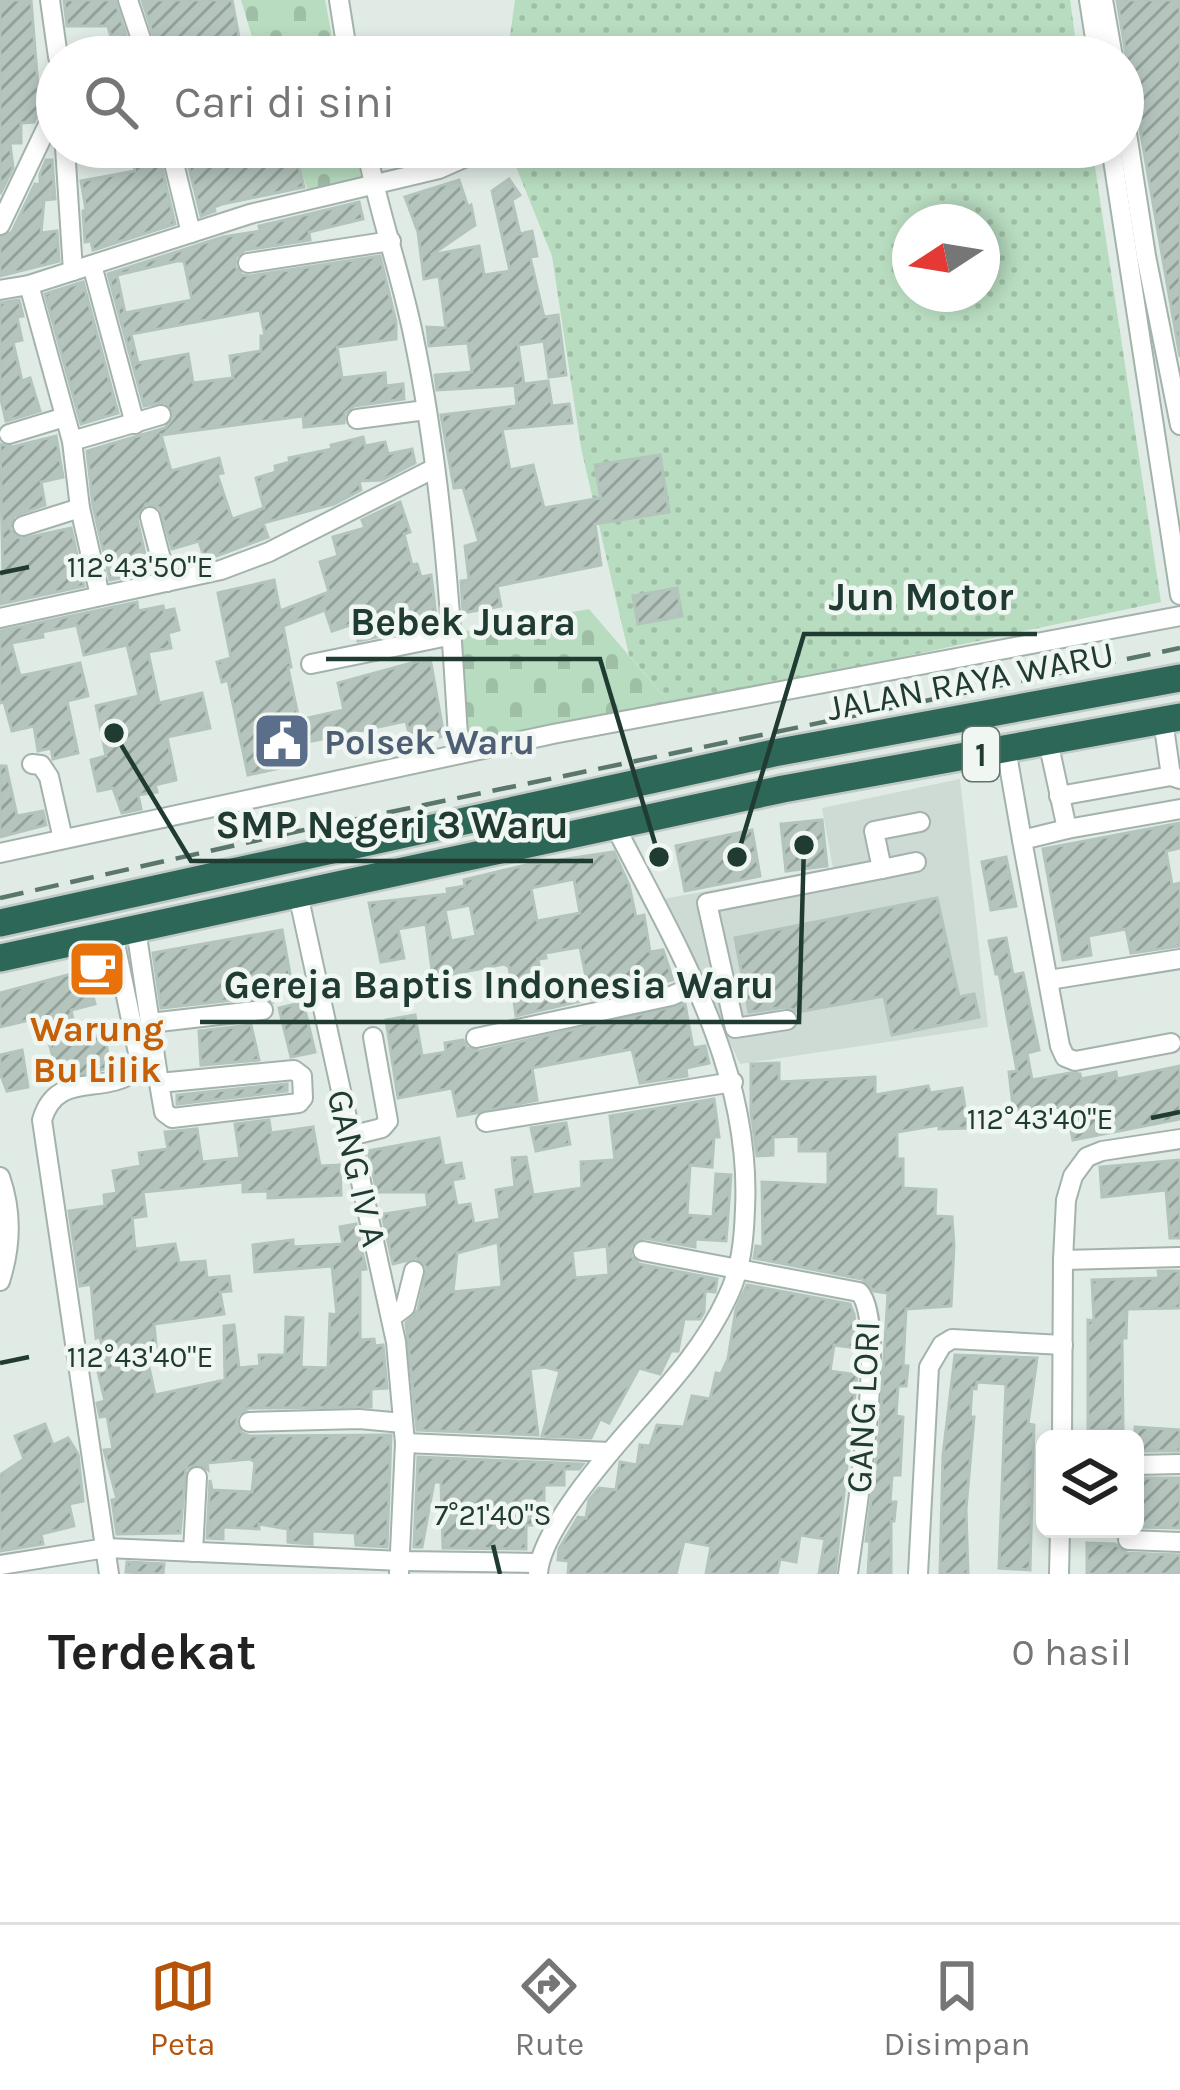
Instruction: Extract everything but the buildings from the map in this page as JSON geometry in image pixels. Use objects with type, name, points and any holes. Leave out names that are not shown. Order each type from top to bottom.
[{"type":"highway","name":"JALAN RAYA WARU","points":[[0,923],[774,753],[1180,678]]},
{"type":"highway","name":"1","points":[[0,958],[783,790],[1171,718]]},
{"type":"highway","points":[[774,753],[771,773],[783,790]]},
{"type":"street","points":[[50,0],[55,36]]},
{"type":"street","points":[[128,0],[140,36]]},
{"type":"street","points":[[340,0],[345,36]]},
{"type":"street","points":[[1089,0],[1094,36]]},
{"type":"street","points":[[1103,0],[1110,36]]},
{"type":"street","points":[[0,225],[36,150]]},
{"type":"street","points":[[68,168],[83,268],[135,424]]},
{"type":"street","points":[[175,168],[191,232]]},
{"type":"street","points":[[371,168],[389,241],[431,471],[458,754]]},
{"type":"street","points":[[0,290],[29,285],[191,232],[441,168]]},
{"type":"street","points":[[1114,168],[1180,595]]},
{"type":"street","points":[[1132,168],[1180,425]]},
{"type":"street","points":[[248,263],[389,241]]},
{"type":"street","points":[[29,285],[71,441],[100,596]]},
{"type":"street","points":[[357,419],[421,411]]},
{"type":"street","points":[[71,441],[160,415]]},
{"type":"street","points":[[9,434],[65,417]]},
{"type":"street","points":[[0,618],[221,570],[269,552],[431,471]]},
{"type":"street","points":[[23,526],[80,508]]},
{"type":"street","points":[[150,517],[167,582]]},
{"type":"street","points":[[0,854],[458,754],[1180,616]]},
{"type":"street","points":[[311,664],[448,635]]},
{"type":"street","points":[[1059,796],[1176,777],[1171,718]]},
{"type":"street","points":[[1048,741],[1067,830]]},
{"type":"street","points":[[1006,749],[1065,1057],[1076,1060],[1171,1043]]},
{"type":"street","points":[[32,764],[41,765],[49,777],[63,838]]},
{"type":"street","points":[[1022,840],[1180,809]]},
{"type":"street","points":[[883,869],[874,831],[920,822]]},
{"type":"street","points":[[0,1565],[106,1548],[401,1568],[538,1568],[555,1530],[610,1452],[693,1357],[740,1268],[746,1193],[733,1082],[696,985],[615,826]]},
{"type":"street","points":[[787,1020],[735,1028],[709,902],[916,862]]},
{"type":"street","name":"GANG IV A","points":[[298,894],[392,1317],[404,1434],[401,1568]]},
{"type":"street","points":[[124,932],[150,1023],[159,1083],[164,1112],[172,1118],[298,1103],[303,1098],[302,1076],[294,1070],[159,1083]]},
{"type":"street","points":[[109,1574],[42,1120],[56,1093],[122,1079],[137,1070],[124,932]]},
{"type":"street","points":[[1049,980],[1180,959]]},
{"type":"street","points":[[476,1038],[671,996],[696,985]]},
{"type":"street","points":[[150,1023],[263,1010]]},
{"type":"street","points":[[350,1136],[382,1128],[388,1121],[373,1037]]},
{"type":"street","points":[[487,1122],[733,1082]]},
{"type":"street","points":[[1062,1430],[1063,1260],[1072,1176],[1087,1157],[1180,1139]]},
{"type":"street","points":[[0,1177],[7,1197],[9,1242],[0,1281]]},
{"type":"street","points":[[643,1251],[740,1268]]},
{"type":"street","points":[[1063,1260],[1180,1257]]},
{"type":"street","name":"GANG LORI","points":[[740,1268],[859,1292],[867,1300],[872,1326],[867,1420],[848,1574]]},
{"type":"street","points":[[392,1317],[405,1307],[414,1271]]},
{"type":"street","points":[[918,1574],[929,1367],[935,1356],[952,1339],[1064,1345]]},
{"type":"street","points":[[249,1422],[359,1418],[404,1434],[610,1452]]},
{"type":"street","points":[[1144,1465],[1180,1464]]},
{"type":"street","points":[[194,1552],[196,1477]]},
{"type":"street","points":[[1059,1574],[1060,1538]]},
{"type":"street","points":[[1128,1540],[1180,1542]]},
{"type":"shaded area","points":[[960,779],[988,1027],[740,1064],[663,899],[833,868],[822,808]]},
{"type":"green space","points":[[241,0],[325,0],[332,36],[252,36]]},
{"type":"green space","points":[[515,0],[1070,0],[1075,36],[510,36]]},
{"type":"green space","points":[[300,168],[359,168],[364,191],[313,204]]},
{"type":"green space","points":[[516,168],[1095,168],[1161,602],[672,706],[629,655],[581,448],[552,256]]},
{"type":"green space","points":[[589,609],[672,706],[460,753],[455,633]]},
{"type":"railway","points":[[0,898],[1180,648]]},
{"type":"place","name":"SMP Negeri 3 Waru","points":[[114,733]]},
{"type":"place","name":"Polsek Waru","points":[[282,741]]},
{"type":"place","name":"Gereja Baptis Indonesia Waru","points":[[804,845]]},
{"type":"place","name":"Bebek Juara","points":[[659,857]]},
{"type":"place","name":"Jun Motor","points":[[737,857]]},
{"type":"place","name":"Warung Bu Lilik","points":[[97,969]]}]
